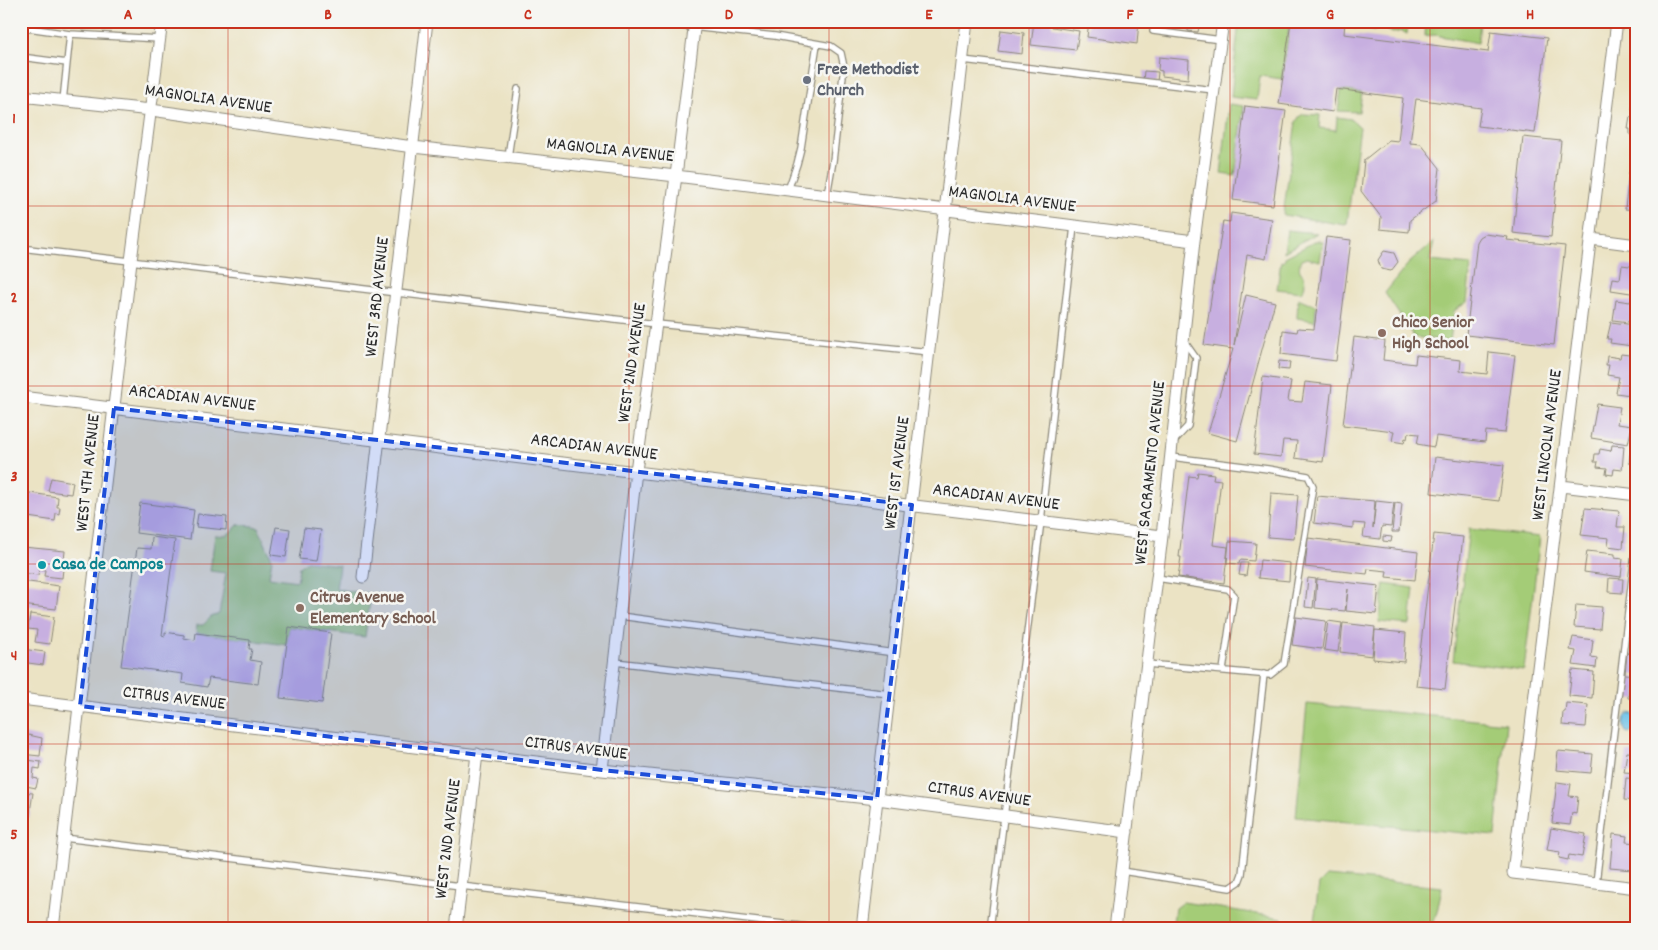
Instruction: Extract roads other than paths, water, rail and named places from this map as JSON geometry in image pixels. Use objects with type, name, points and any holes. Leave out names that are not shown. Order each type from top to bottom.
[{"type":"street","name":"WEST 4TH AVENUE","points":[[53,929],[131,261],[162,21]]},
{"type":"street","name":"WEST 3RD AVENUE","points":[[363,577],[427,21]]},
{"type":"street","name":"WEST 1ST AVENUE","points":[[862,929],[967,21]]},
{"type":"street","name":"WEST SACRAMENTO AVENUE","points":[[1115,929],[1162,536],[1194,241],[1223,21]]},
{"type":"street","name":"WEST LINCOLN AVENUE","points":[[1596,883],[1514,873],[1617,21]]},
{"type":"street","name":"WEST 2ND AVENUE","points":[[602,770],[636,471],[676,176],[694,25]]},
{"type":"street","name":"MAGNOLIA AVENUE","points":[[21,96],[151,110],[412,147],[676,176],[1194,241]]},
{"type":"street","points":[[1591,239],[1637,245]]},
{"type":"street","name":"ARCADIAN AVENUE","points":[[21,397],[1162,536]]},
{"type":"street","points":[[1560,486],[1637,495]]},
{"type":"street","name":"CITRUS AVENUE","points":[[21,699],[602,770],[878,799],[1127,832]]},
{"type":"street","name":"WEST 2ND AVENUE","points":[[456,929],[477,754]]},
{"type":"street","points":[[1596,883],[1637,888]]},
{"type":"lane","points":[[636,21],[694,25],[775,36],[831,46],[841,53],[844,67],[827,195]]},
{"type":"lane","points":[[21,27],[70,34],[160,39]]},
{"type":"lane","points":[[1153,31],[1221,40]]},
{"type":"lane","points":[[63,101],[70,34]]},
{"type":"lane","points":[[788,190],[801,148],[817,44]]},
{"type":"lane","points":[[21,57],[67,63]]},
{"type":"lane","points":[[962,60],[1214,90]]},
{"type":"lane","points":[[508,157],[518,89]]},
{"type":"lane","points":[[990,929],[1041,521],[1074,226]]},
{"type":"lane","points":[[21,248],[656,324],[930,352]]},
{"type":"lane","points":[[1147,664],[1267,674],[1284,664],[1314,486],[1308,476],[1171,457]]},
{"type":"lane","points":[[1596,883],[1637,536]]},
{"type":"lane","points":[[1157,578],[1228,589],[1234,595],[1222,670]]},
{"type":"lane","points":[[620,616],[895,653]]},
{"type":"lane","points":[[615,662],[890,694]]},
{"type":"lane","points":[[1122,871],[1230,888],[1239,882],[1242,874],[1267,674]]},
{"type":"lane","points":[[64,838],[826,929]]},
{"type":"water","points":[[1629,713],[1633,714],[1635,718],[1633,730],[1629,733],[1625,730],[1624,719]]},
{"type":"place","name":"Free Methodist Church","points":[[807,80]]},
{"type":"place","name":"Chico Senior High School","points":[[1382,333]]},
{"type":"place","name":"Casa de Campos","points":[[42,565]]},
{"type":"place","name":"Citrus Avenue Elementary School","points":[[300,608]]}]
